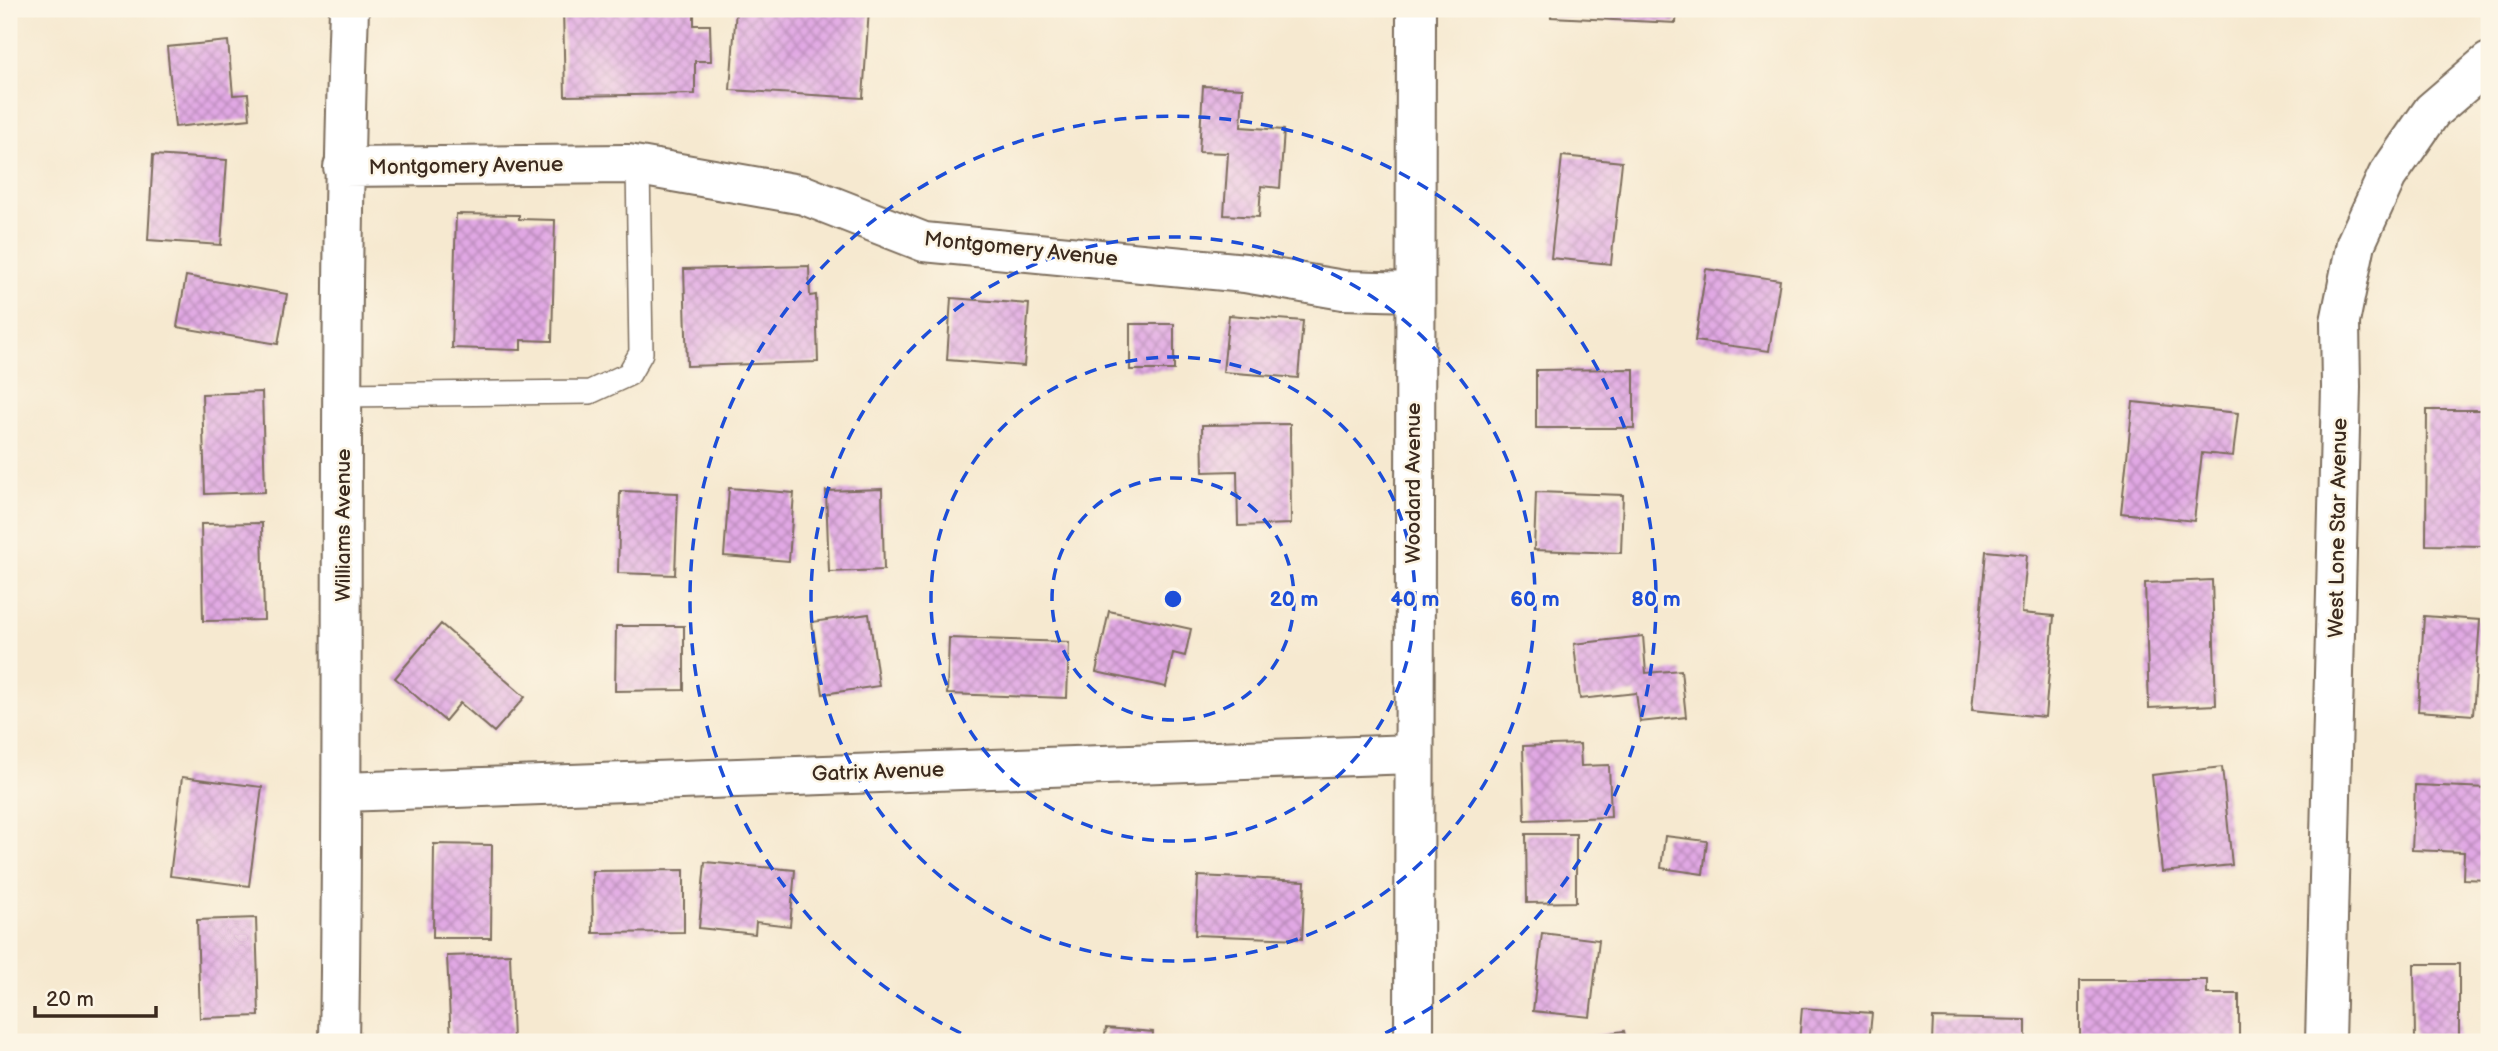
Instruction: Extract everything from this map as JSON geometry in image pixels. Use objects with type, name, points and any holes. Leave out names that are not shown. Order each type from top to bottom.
[{"type":"street","name":"Williams Avenue","points":[[339,1042],[343,792],[343,167],[349,9]]},
{"type":"street","name":"Woodard Avenue","points":[[1414,1042],[1416,9]]},
{"type":"street","name":"West Lone Star Avenue","points":[[2325,1042],[2341,387],[2340,322],[2356,243],[2387,176],[2432,111],[2489,62]]},
{"type":"street","name":"Montgomery Avenue","points":[[343,167],[638,165],[804,195],[924,242],[1245,273],[1343,290],[1414,292]]},
{"type":"street","name":"Gatrix Avenue","points":[[343,792],[1413,754]]},
{"type":"lane","points":[[343,395],[590,392],[629,374],[642,354],[638,165]]},
{"type":"building","points":[[563,9],[694,9],[694,25],[710,25],[711,61],[695,61],[695,94],[565,96]]},
{"type":"building","points":[[736,9],[869,9],[863,98],[730,90]]},
{"type":"building","points":[[1552,9],[1677,9],[1676,23],[1551,17]]},
{"type":"building","points":[[228,41],[233,95],[248,94],[250,119],[175,127],[167,47]]},
{"type":"building","points":[[1203,86],[1243,88],[1241,127],[1284,130],[1280,188],[1261,186],[1259,217],[1224,215],[1228,153],[1199,152]]},
{"type":"building","points":[[153,155],[227,160],[221,245],[148,240]]},
{"type":"building","points":[[1562,156],[1622,162],[1611,264],[1551,258]]},
{"type":"building","points":[[456,214],[519,215],[519,219],[555,220],[552,341],[521,340],[521,350],[452,348]]},
{"type":"building","points":[[809,266],[810,296],[816,295],[818,362],[687,366],[684,269]]},
{"type":"building","points":[[1706,269],[1780,280],[1769,351],[1695,341]]},
{"type":"building","points":[[186,276],[287,294],[278,344],[177,327]]},
{"type":"building","points":[[951,298],[1029,304],[1024,366],[947,360]]},
{"type":"building","points":[[1229,315],[1303,321],[1298,378],[1223,372]]},
{"type":"building","points":[[1130,324],[1174,324],[1174,370],[1130,370]]},
{"type":"building","points":[[1634,369],[1634,428],[1536,428],[1536,370]]},
{"type":"building","points":[[262,392],[265,492],[205,494],[202,394]]},
{"type":"building","points":[[2133,402],[2238,413],[2233,456],[2202,453],[2194,521],[2121,513]]},
{"type":"building","points":[[2427,410],[2488,410],[2486,546],[2426,545]]},
{"type":"building","points":[[1290,424],[1291,524],[1238,526],[1237,471],[1203,472],[1202,425]]},
{"type":"building","points":[[729,488],[794,493],[789,561],[724,556]]},
{"type":"building","points":[[882,489],[884,570],[829,572],[826,491]]},
{"type":"building","points":[[620,491],[678,493],[675,575],[618,573]]},
{"type":"building","points":[[1536,492],[1623,495],[1621,553],[1534,550]]},
{"type":"building","points":[[262,523],[264,620],[203,621],[201,524]]},
{"type":"building","points":[[1986,551],[2027,555],[2022,613],[2054,616],[2045,717],[1972,710]]},
{"type":"building","points":[[2212,580],[2216,705],[2149,708],[2145,583]]},
{"type":"building","points":[[1109,611],[1191,629],[1185,656],[1173,653],[1166,687],[1096,672]]},
{"type":"building","points":[[869,614],[879,686],[823,694],[812,622]]},
{"type":"building","points":[[2424,616],[2480,620],[2473,715],[2418,711]]},
{"type":"building","points":[[441,624],[525,697],[494,732],[460,703],[445,721],[395,678]]},
{"type":"building","points":[[616,626],[684,626],[684,690],[615,691]]},
{"type":"building","points":[[1643,636],[1646,673],[1681,670],[1686,717],[1640,722],[1636,693],[1580,699],[1574,644]]},
{"type":"building","points":[[949,638],[1069,642],[1067,698],[947,694]]},
{"type":"building","points":[[1580,744],[1581,766],[1609,765],[1611,817],[1525,820],[1523,746]]},
{"type":"building","points":[[2222,767],[2232,865],[2162,872],[2152,775]]},
{"type":"building","points":[[182,777],[262,787],[249,886],[170,876]]},
{"type":"building","points":[[2415,785],[2489,788],[2489,880],[2463,879],[2464,852],[2412,850]]},
{"type":"building","points":[[1526,834],[1576,834],[1576,902],[1527,903]]},
{"type":"building","points":[[1665,836],[1707,841],[1703,874],[1661,868]]},
{"type":"building","points":[[434,844],[492,845],[491,938],[433,938]]},
{"type":"building","points":[[705,862],[795,870],[790,926],[756,922],[755,934],[699,928]]},
{"type":"building","points":[[684,870],[684,932],[593,933],[592,871]]},
{"type":"building","points":[[1198,876],[1305,881],[1302,939],[1195,935]]},
{"type":"building","points":[[256,918],[259,1016],[200,1018],[197,920]]},
{"type":"building","points":[[1542,933],[1599,940],[1590,1017],[1533,1011]]},
{"type":"building","points":[[510,954],[513,1042],[451,1042],[447,956]]},
{"type":"building","points":[[2414,964],[2459,964],[2459,1039],[2415,1040]]},
{"type":"building","points":[[2080,980],[2207,980],[2207,994],[2239,994],[2239,1042],[2080,1042]]},
{"type":"building","points":[[1802,1008],[1872,1013],[1869,1042],[1799,1042]]},
{"type":"building","points":[[1933,1018],[2026,1020],[2026,1042],[1932,1042]]},
{"type":"building","points":[[1106,1028],[1153,1032],[1152,1042],[1104,1042]]},
{"type":"building","points":[[1624,1031],[1626,1042],[1557,1042],[1557,1041]]}]
